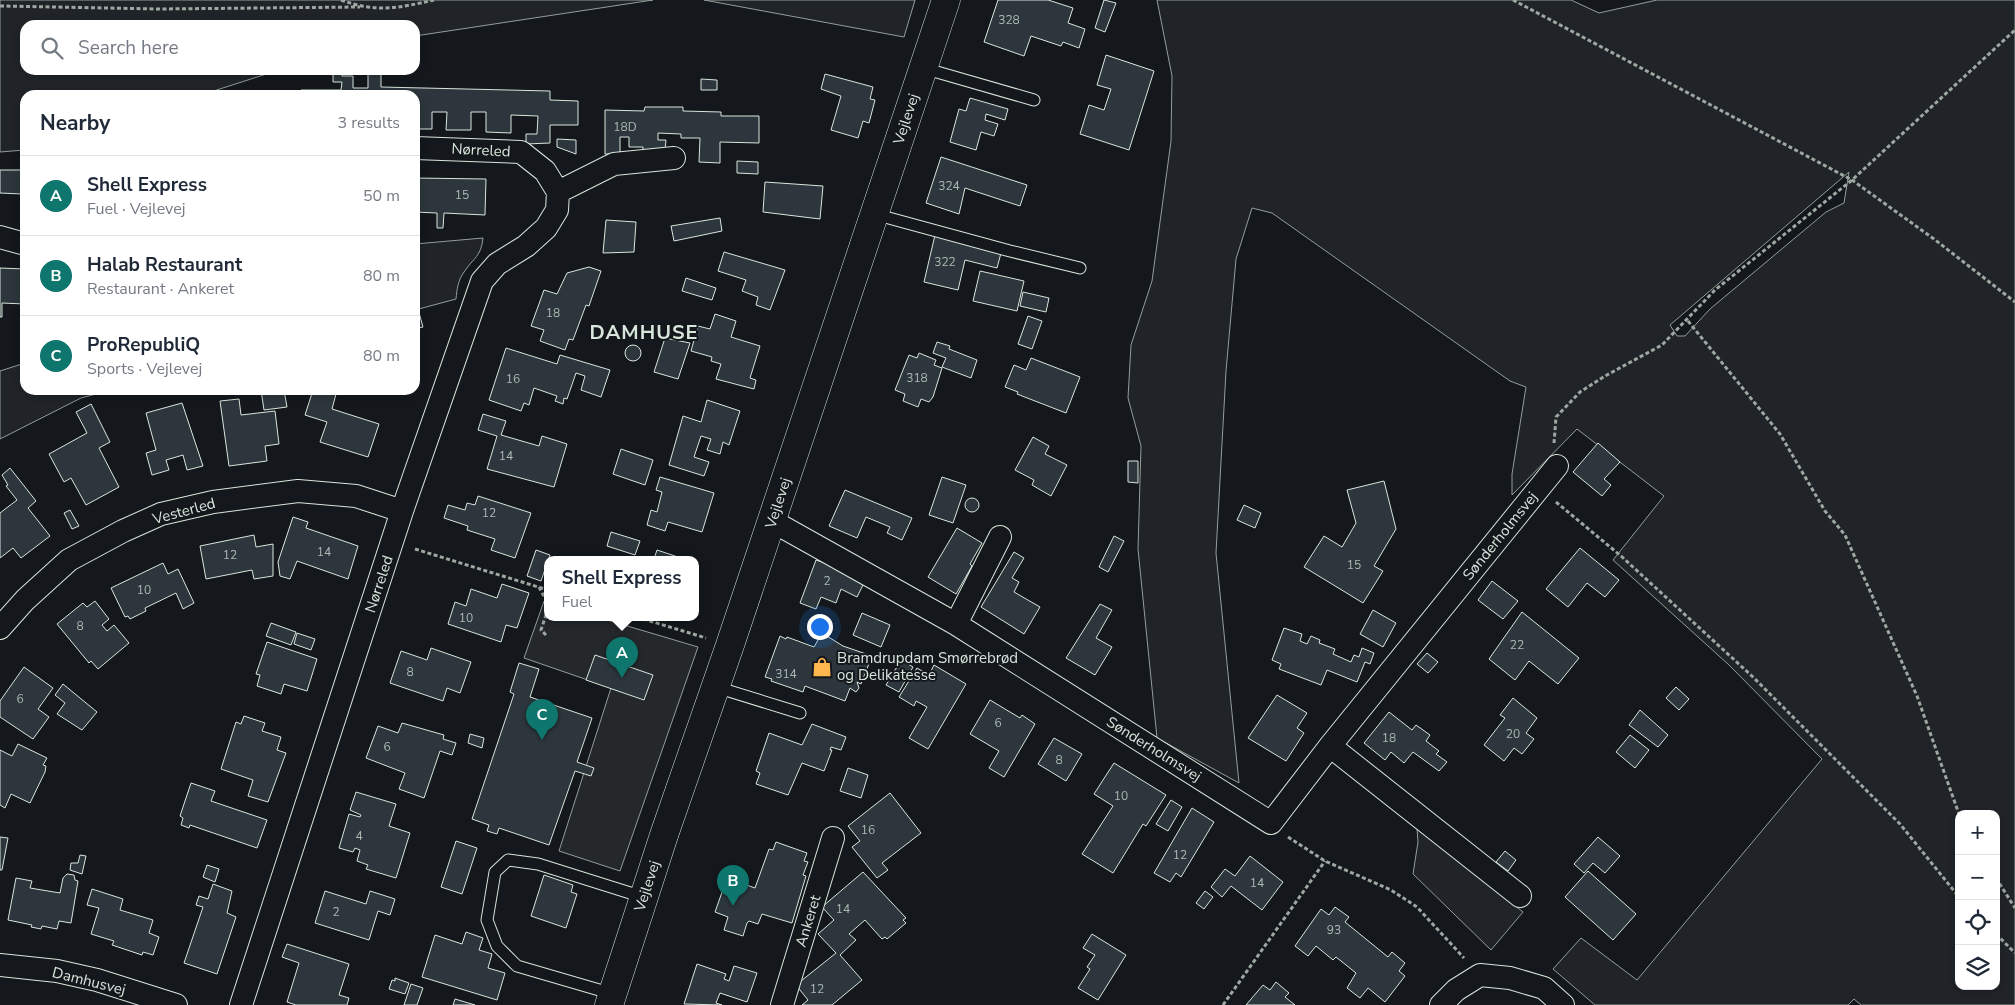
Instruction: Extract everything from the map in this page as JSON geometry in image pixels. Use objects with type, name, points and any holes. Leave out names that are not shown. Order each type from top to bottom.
[{"type":"street","name":"Vejlevej","points":[[611,999],[946,0]]},
{"type":"street","name":"Nørreled","points":[[241,1005],[402,511],[482,280],[497,264],[526,246],[546,228],[557,210],[558,192],[544,171],[521,152],[420,148]]},
{"type":"street","points":[[558,192],[614,164],[674,158]]},
{"type":"street","points":[[0,237],[20,243]]},
{"type":"street","name":"Sønderholmsvej","points":[[772,521],[956,624],[1271,823],[1330,746],[1538,487],[1557,466]]},
{"type":"street","name":"Vesterled","points":[[0,628],[25,600],[69,560],[122,531],[161,514],[213,502],[298,491],[356,496],[402,511]]},
{"type":"street","points":[[956,624],[1000,537]]},
{"type":"street","points":[[1330,746],[1520,896]]},
{"type":"street","name":"Ankeret","points":[[782,1005],[833,838]]},
{"type":"street","name":"Damhusvej","points":[[0,965],[58,971],[97,980],[176,1005]]},
{"type":"street","points":[[1442,1005],[1456,990],[1480,976],[1510,978],[1544,988],[1563,1005]]},
{"type":"lane","points":[[923,68],[1034,100]]},
{"type":"lane","points":[[874,214],[1080,268]]},
{"type":"lane","points":[[716,687],[800,713]]},
{"type":"lane","points":[[611,999],[517,966],[497,946],[487,920],[495,872],[508,860],[538,864],[644,897]]},
{"type":"path","points":[[341,0],[360,7]]},
{"type":"path","points":[[0,6],[160,9],[360,7],[394,9],[434,0]]},
{"type":"path","points":[[1513,0],[1852,180],[1934,239],[2015,302]]},
{"type":"path","points":[[1557,466],[1553,437],[1556,417],[1565,406],[1580,392],[1605,376],[1662,345],[1688,321],[1715,290],[1852,180],[2015,30]]},
{"type":"path","points":[[1688,321],[1780,434],[1825,511],[1845,535],[1917,696],[1958,810]]},
{"type":"path","points":[[1538,487],[1621,556],[1753,677],[1900,824],[1955,892]]},
{"type":"path","points":[[392,543],[544,589]]},
{"type":"path","points":[[538,587],[544,597]]},
{"type":"path","points":[[544,621],[541,630],[546,635]]},
{"type":"path","points":[[650,621],[730,645]]},
{"type":"path","points":[[1271,823],[1276,829],[1325,861],[1390,890],[1417,907],[1480,976]]},
{"type":"path","points":[[1223,1005],[1325,861]]},
{"type":"path","points":[[2000,884],[2015,908]]},
{"type":"path","points":[[2000,938],[2015,953]]},
{"type":"shaded area","points":[[0,0],[653,0],[420,35],[420,20],[20,20],[20,75],[263,75],[217,90],[20,90],[20,150],[0,152]]},
{"type":"shaded area","points":[[704,0],[915,0],[904,37]]},
{"type":"shaded area","points":[[1157,0],[1571,0],[1599,13],[1657,0],[2015,0],[2015,1005],[1861,1005],[1854,999],[1848,1005],[1595,1005],[1553,969],[1581,938],[1637,980],[1822,759],[1729,665],[1613,560],[1664,496],[1577,429],[1512,495],[1512,474],[1526,387],[1510,381],[1272,213],[1252,208],[1236,259],[1226,371],[1216,553],[1239,783],[1157,738],[1138,549],[1141,446],[1128,398],[1131,345],[1152,281],[1171,141],[1172,76]],"holes":[[[1849,172],[1844,203],[1826,212],[1710,309],[1685,336],[1677,336],[1670,325]]]},
{"type":"shaded area","points":[[483,238],[479,253],[460,278],[456,299],[420,309],[420,244]]},
{"type":"shaded area","points":[[20,365],[20,395],[92,395],[81,398],[0,439],[0,371]]},
{"type":"shaded area","points":[[544,601],[544,621],[610,621],[698,647],[620,871],[559,851],[611,688],[524,658]]},
{"type":"shaded area","points":[[1417,828],[1523,912],[1491,950],[1413,874],[1418,842]]},
{"type":"building","points":[[998,0],[1048,0],[1073,8],[1068,23],[1085,29],[1079,48],[1063,42],[1061,46],[1031,36],[1024,56],[984,42]]},
{"type":"building","points":[[1104,0],[1116,3],[1105,32],[1095,28]]},
{"type":"building","points":[[1106,55],[1154,71],[1129,150],[1080,134],[1089,105],[1104,110],[1111,89],[1097,85]]},
{"type":"building","points":[[825,74],[873,87],[870,99],[875,100],[869,123],[863,121],[858,138],[831,130],[841,96],[821,89]]},
{"type":"building","points":[[333,75],[353,76],[353,88],[368,88],[368,75],[381,75],[381,87],[550,91],[550,100],[578,101],[578,125],[550,125],[550,143],[526,144],[526,134],[537,134],[538,116],[511,115],[511,133],[486,132],[486,112],[471,112],[471,130],[446,130],[447,112],[432,112],[432,129],[420,129],[420,90],[341,90],[342,82],[333,82]]},
{"type":"building","points":[[701,79],[717,80],[717,90],[701,90]]},
{"type":"building","points":[[970,98],[1008,109],[1005,120],[986,114],[985,120],[998,124],[994,136],[981,132],[976,150],[950,142],[959,109],[966,111]]},
{"type":"building","points":[[645,107],[683,107],[683,111],[721,112],[721,116],[759,116],[759,143],[720,142],[720,163],[699,162],[700,138],[681,138],[681,134],[658,133],[658,140],[666,140],[665,150],[643,151],[643,147],[629,147],[629,137],[620,137],[620,154],[605,154],[605,110],[644,111]]},
{"type":"building","points":[[557,139],[576,140],[576,154],[557,147]]},
{"type":"building","points":[[941,157],[1027,185],[1020,206],[965,188],[959,214],[926,203]]},
{"type":"building","points":[[737,161],[758,162],[758,174],[737,173]]},
{"type":"building","points":[[0,170],[20,170],[20,194],[0,193]]},
{"type":"building","points":[[420,178],[486,179],[485,215],[444,213],[443,228],[437,228],[437,213],[420,212]]},
{"type":"building","points":[[765,182],[823,186],[820,219],[763,212]]},
{"type":"building","points":[[720,218],[722,231],[674,241],[671,226]]},
{"type":"building","points":[[606,220],[636,222],[634,252],[603,253]]},
{"type":"building","points":[[935,235],[1001,253],[997,268],[965,260],[958,290],[924,282]]},
{"type":"building","points":[[724,252],[785,270],[770,310],[756,305],[758,297],[742,291],[746,280],[718,271]]},
{"type":"building","points":[[589,267],[601,271],[589,306],[586,305],[573,340],[569,339],[565,350],[540,341],[544,330],[531,326],[544,290],[557,294],[567,273]]},
{"type":"building","points":[[0,268],[20,269],[20,304],[2,303],[2,317],[0,317]]},
{"type":"building","points":[[980,271],[1024,281],[1017,311],[973,301]]},
{"type":"building","points":[[686,278],[716,288],[712,300],[682,291]]},
{"type":"building","points":[[1023,292],[1049,298],[1046,312],[1020,306]]},
{"type":"building","points":[[715,314],[736,321],[731,337],[760,346],[750,378],[756,380],[754,389],[716,379],[721,364],[711,361],[712,357],[691,351],[698,326],[710,329]]},
{"type":"building","points":[[420,316],[423,327],[420,328]]},
{"type":"building","points":[[1028,316],[1042,321],[1032,349],[1018,344]]},
{"type":"building","points":[[665,338],[690,343],[678,379],[654,372]]},
{"type":"building","points":[[937,342],[950,346],[949,349],[977,360],[971,378],[942,367],[946,358],[933,353]]},
{"type":"building","points":[[633,345],[641,353],[633,361],[625,353]]},
{"type":"building","points":[[506,348],[557,364],[560,355],[610,370],[601,397],[581,390],[585,376],[576,373],[567,399],[564,398],[563,404],[555,401],[557,396],[534,388],[529,405],[524,403],[521,411],[489,400]]},
{"type":"building","points":[[919,353],[936,360],[934,365],[942,368],[933,397],[929,402],[921,399],[918,407],[903,401],[905,394],[895,390],[909,355],[917,358]]},
{"type":"building","points":[[1031,358],[1080,377],[1066,413],[1017,394],[1018,392],[1005,387],[1014,365],[1026,370]]},
{"type":"building","points":[[262,395],[285,395],[287,407],[264,410]]},
{"type":"building","points":[[311,395],[336,395],[332,409],[379,424],[368,457],[320,442],[327,422],[305,415]]},
{"type":"building","points":[[239,399],[241,415],[275,411],[279,444],[265,446],[267,461],[229,466],[220,401]]},
{"type":"building","points":[[707,400],[740,411],[729,445],[723,442],[720,454],[707,450],[711,439],[701,436],[694,457],[709,462],[704,476],[669,465],[683,416],[701,422]]},
{"type":"building","points":[[182,403],[203,466],[187,470],[183,455],[166,460],[169,470],[152,475],[146,453],[156,450],[146,413]]},
{"type":"building","points":[[91,404],[110,442],[99,448],[119,487],[86,505],[71,478],[64,482],[49,454],[87,433],[76,412]]},
{"type":"building","points":[[483,414],[506,421],[501,435],[539,446],[542,436],[567,444],[554,487],[487,469],[497,436],[478,430]]},
{"type":"building","points":[[1033,437],[1049,446],[1045,454],[1067,465],[1051,496],[1032,485],[1034,480],[1015,470]]},
{"type":"building","points":[[1598,443],[1620,462],[1604,479],[1611,485],[1602,496],[1573,472]]},
{"type":"building","points":[[621,449],[653,460],[645,485],[613,474]]},
{"type":"building","points":[[1128,461],[1138,461],[1138,483],[1128,482]]},
{"type":"building","points":[[10,468],[36,501],[28,508],[50,536],[21,558],[13,548],[0,558],[0,513],[17,500],[6,486],[8,485],[2,475]]},
{"type":"building","points":[[660,477],[714,493],[702,532],[668,522],[665,531],[647,525],[651,510],[657,512],[662,492],[656,490]]},
{"type":"building","points":[[942,477],[966,485],[953,523],[929,515]]},
{"type":"building","points":[[1384,481],[1396,529],[1374,566],[1383,571],[1363,603],[1304,567],[1324,536],[1342,547],[1356,523],[1347,490]]},
{"type":"building","points":[[845,490],[912,518],[902,540],[887,533],[890,527],[866,517],[857,538],[829,526]]},
{"type":"building","points":[[478,496],[531,513],[515,558],[491,550],[495,539],[467,530],[468,526],[444,518],[448,505],[465,510],[467,503],[475,505]]},
{"type":"building","points":[[969,498],[975,498],[979,505],[975,512],[969,512],[965,508],[965,502]]},
{"type":"building","points":[[1244,505],[1261,513],[1255,528],[1237,520]]},
{"type":"building","points":[[70,510],[79,526],[72,529],[64,513]]},
{"type":"building","points":[[293,517],[308,522],[306,528],[358,546],[348,579],[297,561],[290,579],[280,576],[278,562]]},
{"type":"building","points":[[957,528],[982,543],[970,564],[972,566],[956,594],[928,577]]},
{"type":"building","points":[[611,532],[640,541],[635,555],[607,546]]},
{"type":"building","points":[[254,535],[256,547],[273,544],[273,576],[254,579],[252,570],[206,579],[200,546]]},
{"type":"building","points":[[1114,536],[1124,541],[1108,572],[1099,567]]},
{"type":"building","points":[[1580,548],[1619,580],[1605,597],[1587,583],[1568,607],[1546,589]]},
{"type":"building","points":[[536,550],[550,555],[544,556],[544,572],[541,581],[527,576]]},
{"type":"building","points":[[657,550],[675,556],[655,556]]},
{"type":"building","points":[[1014,552],[1024,558],[1012,578],[1019,582],[1014,592],[1040,607],[1024,634],[981,607]]},
{"type":"building","points":[[816,560],[848,571],[864,583],[857,597],[841,589],[836,603],[821,597],[816,609],[800,603]]},
{"type":"building","points":[[163,563],[168,574],[178,569],[194,603],[183,609],[176,593],[145,608],[146,611],[130,619],[128,616],[125,617],[111,588]]},
{"type":"building","points":[[1492,581],[1518,601],[1503,619],[1478,600]]},
{"type":"building","points":[[502,584],[529,593],[517,628],[506,625],[501,642],[448,624],[455,602],[466,606],[471,589],[497,598]]},
{"type":"building","points":[[95,601],[109,619],[102,625],[107,631],[114,625],[129,643],[98,669],[91,661],[89,663],[57,624],[83,603],[87,607]]},
{"type":"building","points":[[1100,604],[1112,610],[1096,638],[1112,647],[1095,675],[1066,658]]},
{"type":"building","points":[[1373,610],[1396,623],[1383,647],[1360,634]]},
{"type":"building","points":[[1522,612],[1579,658],[1558,684],[1529,661],[1515,680],[1489,659]]},
{"type":"building","points":[[862,613],[890,625],[881,647],[853,635]]},
{"type":"building","points":[[271,623],[296,632],[291,645],[266,636]]},
{"type":"building","points":[[1284,628],[1302,634],[1300,641],[1307,644],[1311,636],[1320,640],[1319,643],[1335,649],[1333,654],[1351,662],[1354,655],[1359,657],[1362,648],[1374,653],[1370,664],[1365,662],[1357,682],[1327,670],[1321,685],[1279,669],[1281,664],[1272,660]]},
{"type":"building","points":[[297,633],[315,639],[311,650],[294,644]]},
{"type":"building","points":[[822,633],[843,646],[872,656],[861,684],[857,682],[859,688],[856,692],[850,688],[845,701],[805,686],[803,692],[771,681],[772,679],[765,677],[780,636],[814,647]]},
{"type":"building","points":[[267,642],[317,659],[307,691],[284,684],[281,694],[257,686],[260,675],[256,674]]},
{"type":"building","points":[[431,648],[471,662],[460,693],[447,688],[443,701],[390,683],[401,651],[427,660]]},
{"type":"building","points":[[1427,653],[1438,662],[1428,673],[1417,664]]},
{"type":"building","points":[[595,655],[653,675],[644,700],[586,680]]},
{"type":"building","points":[[901,660],[913,667],[899,692],[886,685]]},
{"type":"building","points":[[519,663],[539,669],[530,697],[592,718],[577,762],[594,768],[591,776],[575,771],[549,845],[499,828],[497,834],[487,831],[489,825],[472,819],[514,694],[510,692]]},
{"type":"building","points":[[934,665],[966,684],[928,749],[909,738],[927,707],[916,701],[914,706],[899,697],[917,668],[929,675]]},
{"type":"building","points":[[24,667],[53,688],[38,709],[49,717],[33,739],[0,717],[0,701]]},
{"type":"building","points":[[63,684],[97,712],[82,730],[57,714],[65,703],[55,695]]},
{"type":"building","points":[[1676,687],[1689,699],[1679,710],[1666,698]]},
{"type":"building","points":[[1277,695],[1307,713],[1297,728],[1304,733],[1286,761],[1248,738]]},
{"type":"building","points":[[1513,698],[1537,718],[1526,733],[1534,739],[1522,754],[1514,748],[1504,761],[1484,745],[1505,718],[1500,715]]},
{"type":"building","points":[[990,700],[1020,718],[1022,715],[1035,724],[1004,777],[989,768],[999,751],[970,734]]},
{"type":"building","points":[[1640,710],[1668,735],[1658,747],[1629,725]]},
{"type":"building","points":[[1389,712],[1412,730],[1416,725],[1430,735],[1426,741],[1439,751],[1436,754],[1447,762],[1439,771],[1413,752],[1404,763],[1391,752],[1385,760],[1364,743]]},
{"type":"building","points":[[244,716],[265,723],[262,731],[281,737],[277,750],[286,753],[268,802],[248,796],[253,780],[221,769],[236,722],[241,724]]},
{"type":"building","points":[[402,723],[444,735],[443,739],[456,743],[452,755],[440,751],[424,798],[399,789],[405,773],[366,758],[378,726],[398,733]]},
{"type":"building","points":[[812,724],[846,737],[841,750],[831,747],[830,750],[832,750],[824,771],[802,763],[788,795],[756,784],[760,773],[756,771],[769,733],[802,745]]},
{"type":"building","points":[[470,734],[484,738],[482,748],[468,743]]},
{"type":"building","points":[[1630,735],[1649,750],[1635,768],[1616,752]]},
{"type":"building","points":[[1054,738],[1082,754],[1066,781],[1038,764]]},
{"type":"building","points":[[18,744],[47,758],[43,765],[46,766],[45,772],[30,803],[11,794],[5,808],[0,805],[0,750],[12,756]]},
{"type":"building","points":[[1114,763],[1166,795],[1146,826],[1143,824],[1113,873],[1082,854],[1113,806],[1094,794]]},
{"type":"building","points":[[848,768],[868,775],[861,798],[840,791]]},
{"type":"building","points":[[191,783],[215,791],[211,801],[267,820],[257,848],[190,825],[189,828],[181,825],[183,818],[180,816]]},
{"type":"building","points":[[356,792],[396,804],[389,826],[410,833],[396,878],[366,869],[368,865],[357,861],[360,850],[355,848],[353,852],[339,848],[349,814],[360,817],[361,815],[350,810]]},
{"type":"building","points":[[890,793],[921,833],[882,863],[888,870],[877,878],[852,847],[860,841],[848,826]]},
{"type":"building","points":[[1171,800],[1182,807],[1168,831],[1156,824]]},
{"type":"building","points":[[1192,808],[1214,822],[1181,877],[1176,873],[1170,882],[1154,873]]},
{"type":"building","points":[[0,837],[8,838],[2,870],[0,870]]},
{"type":"building","points":[[1598,837],[1620,856],[1605,873],[1593,863],[1584,873],[1574,864]]},
{"type":"building","points":[[456,841],[477,848],[462,894],[441,887]]},
{"type":"building","points":[[776,842],[807,853],[804,861],[808,862],[803,875],[806,876],[792,923],[762,914],[758,924],[749,921],[747,923],[743,936],[724,930],[728,917],[715,912],[727,878],[755,888],[769,849],[773,850]]},
{"type":"building","points":[[1505,851],[1516,860],[1508,871],[1496,862]]},
{"type":"building","points":[[80,855],[86,856],[82,874],[70,870],[71,863],[78,863]]},
{"type":"building","points":[[1250,856],[1283,882],[1262,910],[1231,886],[1222,897],[1211,887],[1225,869],[1235,876]]},
{"type":"building","points":[[207,865],[219,869],[215,882],[203,877]]},
{"type":"building","points":[[1588,871],[1636,914],[1613,940],[1565,897]]},
{"type":"building","points":[[863,872],[906,918],[903,920],[906,923],[887,939],[885,937],[882,939],[865,920],[849,934],[856,940],[840,955],[862,980],[832,1005],[802,1005],[808,1000],[796,985],[836,953],[818,934],[834,920],[822,907]]},
{"type":"building","points":[[67,874],[74,875],[75,880],[78,881],[71,923],[59,921],[57,929],[42,926],[41,929],[8,920],[16,878],[32,881],[30,888],[60,893],[63,878]]},
{"type":"building","points":[[544,875],[573,885],[571,892],[577,894],[566,928],[531,916]]},
{"type":"building","points":[[213,884],[232,891],[227,913],[236,917],[217,974],[184,963],[203,907],[196,905],[199,896],[208,899]]},
{"type":"building","points":[[92,889],[123,899],[120,910],[153,920],[149,933],[159,937],[153,955],[143,952],[142,955],[112,945],[114,941],[91,934],[99,908],[87,905]]},
{"type":"building","points":[[325,891],[366,904],[370,891],[395,899],[390,915],[378,911],[369,940],[315,923]]},
{"type":"building","points":[[1205,891],[1213,897],[1204,909],[1196,903]]},
{"type":"building","points":[[1335,907],[1349,917],[1345,922],[1388,957],[1392,952],[1405,963],[1399,971],[1405,976],[1385,1002],[1368,988],[1360,998],[1347,988],[1356,973],[1336,957],[1333,960],[1316,946],[1308,956],[1295,946],[1321,909],[1329,915]]},
{"type":"building","points":[[466,932],[483,938],[479,950],[492,954],[488,968],[505,973],[497,1000],[422,977],[435,935],[462,944]]},
{"type":"building","points":[[1092,934],[1126,955],[1098,1000],[1078,988],[1090,969],[1087,967],[1095,955],[1083,948]]},
{"type":"building","points":[[287,944],[349,964],[339,995],[349,998],[347,1005],[296,1005],[287,1002],[299,963],[282,957]]},
{"type":"building","points":[[697,964],[726,974],[724,979],[729,981],[734,966],[757,973],[747,1002],[720,993],[716,1003],[722,1005],[684,1004]]},
{"type":"building","points":[[395,978],[409,983],[405,994],[389,989],[392,980],[395,981]]},
{"type":"building","points":[[1276,982],[1289,993],[1285,997],[1295,1005],[1246,1005],[1263,985],[1270,990]]},
{"type":"building","points":[[411,984],[423,988],[417,1005],[404,1005]]},
{"type":"building","points":[[455,999],[475,1005],[453,1005]]},
{"type":"place","name":"Bramdrupdam Smørrebrød og Delikatesse","points":[[822,667]]},
{"type":"place","name":"Shell Express","points":[[622,678]]},
{"type":"place","name":"ProRepubliQ","points":[[542,740]]},
{"type":"place","name":"Halab Restaurant","points":[[733,906]]},
{"type":"district","name":"DAMHUSE","points":[[644,332]]}]
